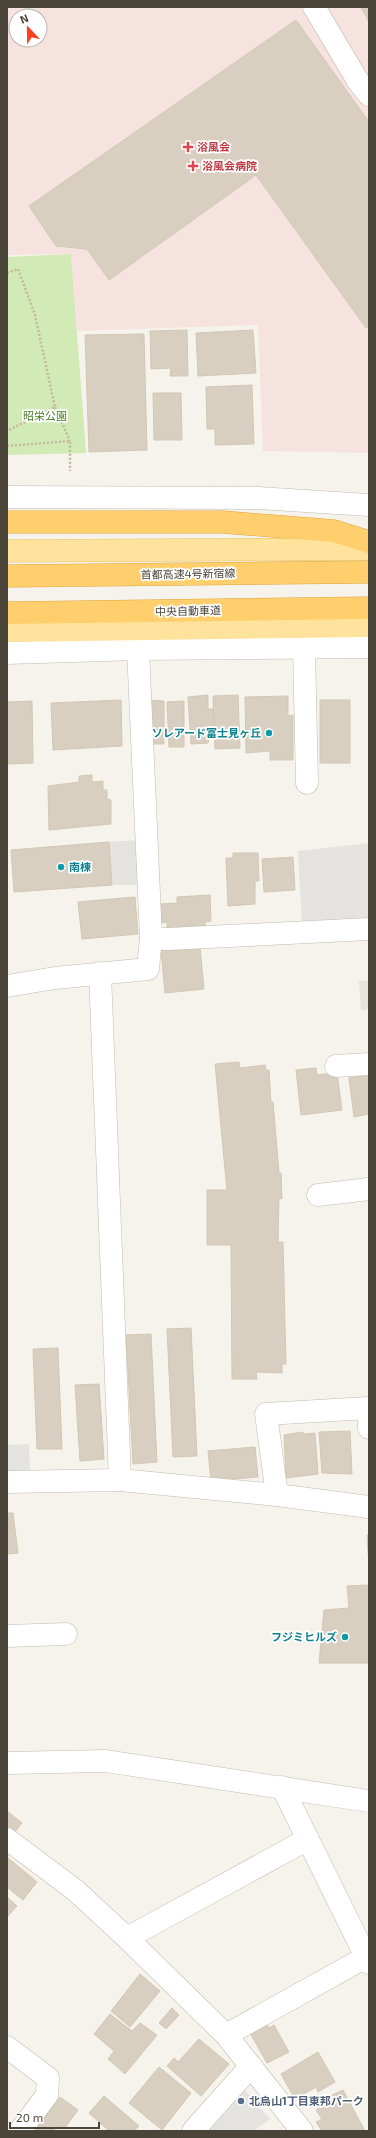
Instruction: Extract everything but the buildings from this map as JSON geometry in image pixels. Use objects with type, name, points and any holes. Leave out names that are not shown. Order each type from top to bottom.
[{"type":"highway","points":[[7,522],[222,522],[334,531],[369,542]]},
{"type":"highway","name":"首都高速4号新宿線","points":[[7,576],[369,572]]},
{"type":"highway","name":"中央自動車道","points":[[7,613],[369,608]]},
{"type":"main road","points":[[7,550],[369,548]]},
{"type":"main road","points":[[7,631],[369,626]]},
{"type":"street","points":[[314,7],[358,80],[369,95]]},
{"type":"street","points":[[7,497],[258,498],[369,505]]},
{"type":"street","points":[[7,653],[138,649],[369,647]]},
{"type":"street","points":[[304,648],[307,783]]},
{"type":"street","points":[[7,986],[100,973],[148,969],[151,938],[138,649]]},
{"type":"street","points":[[151,938],[168,939],[369,929]]},
{"type":"street","points":[[100,973],[120,1480]]},
{"type":"street","points":[[336,1066],[369,1064]]},
{"type":"street","points":[[318,1195],[369,1189]]},
{"type":"street","points":[[277,1495],[266,1414],[368,1408],[369,1428]]},
{"type":"street","points":[[7,1482],[120,1480],[277,1495],[369,1507]]},
{"type":"street","points":[[7,1636],[66,1634]]},
{"type":"street","points":[[7,1763],[106,1761],[369,1801]]},
{"type":"street","points":[[226,2034],[368,1960],[282,1787]]},
{"type":"street","points":[[7,1839],[75,1890],[226,2034],[302,2131]]},
{"type":"street","points":[[127,1938],[308,1839]]},
{"type":"street","points":[[7,2047],[48,2078],[47,2095],[20,2131]]},
{"type":"street","points":[[192,2131],[251,2066]]},
{"type":"path","points":[[7,273],[18,269],[35,315],[55,407],[70,441],[70,472]]},
{"type":"path","points":[[7,431],[55,407]]},
{"type":"path","points":[[7,446],[70,441]]},
{"type":"shaded area","name":"浴風会","points":[[7,7],[369,7],[369,453],[263,451],[258,325],[77,331],[71,254],[7,255]]},
{"type":"shaded area","points":[[138,840],[141,885],[112,885],[109,842]]},
{"type":"shaded area","points":[[369,843],[369,920],[302,925],[298,851]]},
{"type":"shaded area","points":[[369,980],[369,1009],[361,1010],[359,981]]},
{"type":"shaded area","points":[[29,1444],[30,1471],[7,1472],[7,1445]]},
{"type":"shaded area","name":"北烏山1丁目東邦パーク","points":[[244,2089],[270,2119],[254,2131],[199,2131]]},
{"type":"green space","name":"昭栄公園","points":[[71,254],[86,453],[7,455],[7,257]]},
{"type":"place","name":"浴風会","points":[[188,147]]},
{"type":"place","name":"浴風会病院","points":[[193,166]]},
{"type":"place","name":"ソレアード富士見ヶ丘","points":[[269,733]]},
{"type":"place","name":"南棟","points":[[61,867]]},
{"type":"place","name":"フジミヒルズ","points":[[345,1637]]},
{"type":"place","name":"北烏山1丁目東邦パーク","points":[[241,2101]]}]
